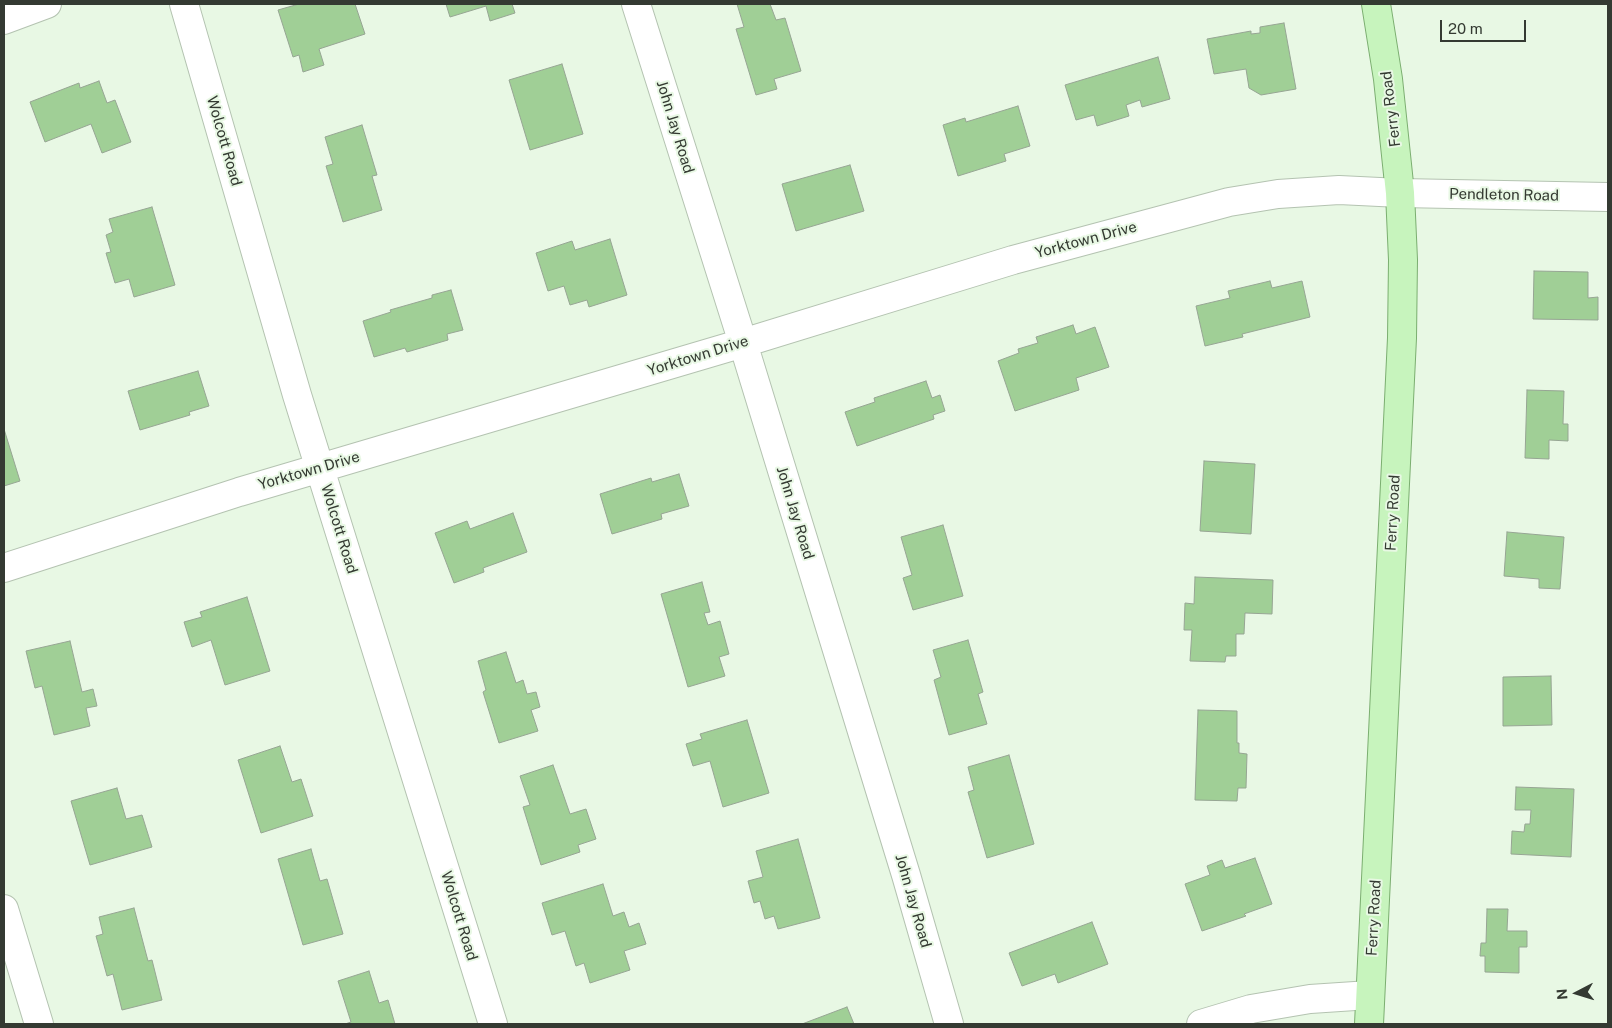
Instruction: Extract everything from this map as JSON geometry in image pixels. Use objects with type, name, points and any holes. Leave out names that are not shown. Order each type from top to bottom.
[{"type":"main road","name":"Ferry Road","points":[[1369,1024],[1402,338],[1403,260],[1400,193],[1388,79],[1376,4]]},
{"type":"street","points":[[4,20],[47,4]]},
{"type":"street","name":"Wolcott Road","points":[[184,4],[292,376],[493,1024]]},
{"type":"street","name":"John Jay Road","points":[[636,4],[906,876],[949,1024]]},
{"type":"street","name":"Yorktown Drive","points":[[4,568],[239,492],[742,343],[1013,260],[1229,202],[1278,194],[1339,190],[1400,193]]},
{"type":"street","name":"Pendleton Road","points":[[1400,193],[1608,197]]},
{"type":"street","points":[[4,909],[38,1024]]},
{"type":"street","points":[[1201,1024],[1251,1010],[1310,999],[1370,995]]},
{"type":"building","points":[[299,4],[355,4],[365,34],[319,49],[324,65],[303,72],[299,55],[293,57],[278,10]]},
{"type":"building","points":[[446,4],[512,4],[515,13],[490,21],[486,6],[450,17]]},
{"type":"building","points":[[737,4],[770,4],[776,20],[785,18],[801,71],[774,79],[777,89],[756,95],[736,29],[744,27]]},
{"type":"building","points":[[1284,23],[1296,89],[1261,95],[1249,88],[1246,69],[1214,74],[1207,39],[1251,31],[1251,34],[1260,33],[1260,27]]},
{"type":"building","points":[[1158,57],[1170,99],[1142,107],[1140,100],[1126,105],[1129,116],[1097,126],[1094,115],[1076,120],[1065,85]]},
{"type":"building","points":[[562,64],[583,134],[530,150],[509,80]]},
{"type":"building","points":[[99,81],[107,103],[115,100],[131,142],[102,153],[91,124],[45,142],[30,102],[79,83],[80,88]]},
{"type":"building","points":[[1018,106],[1030,146],[1004,154],[1006,161],[958,176],[943,125],[965,118],[966,122]]},
{"type":"building","points":[[362,125],[377,175],[372,176],[382,210],[343,222],[326,166],[333,164],[325,137]]},
{"type":"building","points":[[850,165],[864,211],[796,231],[782,184]]},
{"type":"building","points":[[152,207],[175,285],[134,297],[129,279],[115,283],[106,253],[111,252],[106,235],[113,232],[109,219]]},
{"type":"building","points":[[610,239],[627,295],[589,307],[587,300],[570,305],[564,286],[548,291],[536,253],[572,241],[575,250]]},
{"type":"building","points":[[1534,271],[1588,272],[1588,298],[1598,297],[1598,320],[1533,319]]},
{"type":"building","points":[[1270,281],[1272,288],[1302,281],[1310,317],[1242,334],[1243,337],[1205,346],[1196,306],[1230,298],[1228,291]]},
{"type":"building","points":[[451,290],[463,330],[447,334],[448,340],[407,352],[405,348],[374,357],[363,321],[391,312],[390,310],[432,298],[432,295]]},
{"type":"building","points":[[1073,325],[1076,334],[1095,327],[1109,367],[1076,378],[1079,390],[1015,411],[998,361],[1019,353],[1018,349],[1038,343],[1036,337]]},
{"type":"building","points":[[198,371],[209,406],[189,412],[190,415],[140,430],[128,391]]},
{"type":"building","points":[[926,381],[932,398],[940,395],[945,411],[933,415],[934,419],[857,446],[845,412],[875,402],[874,398]]},
{"type":"building","points":[[1527,390],[1564,391],[1563,424],[1568,424],[1568,441],[1549,440],[1549,459],[1525,458]]},
{"type":"building","points":[[4,429],[20,481],[4,486]]},
{"type":"building","points":[[1204,461],[1255,464],[1251,534],[1200,531]]},
{"type":"building","points":[[679,474],[689,506],[661,514],[662,519],[612,534],[600,494],[651,478],[652,482]]},
{"type":"building","points":[[513,513],[527,552],[483,568],[484,572],[454,583],[435,533],[467,521],[470,529]]},
{"type":"building","points":[[943,525],[963,596],[913,610],[903,578],[912,575],[901,537]]},
{"type":"building","points":[[1507,532],[1564,537],[1560,589],[1539,588],[1539,579],[1504,576]]},
{"type":"building","points":[[1195,577],[1273,580],[1272,614],[1245,613],[1244,634],[1236,634],[1236,656],[1226,656],[1225,662],[1190,661],[1192,630],[1184,630],[1185,603],[1194,604]]},
{"type":"building","points":[[702,582],[710,612],[704,613],[708,625],[720,621],[729,654],[719,657],[725,676],[688,687],[661,594]]},
{"type":"building","points":[[247,597],[270,671],[225,685],[211,640],[192,647],[184,622],[202,617],[200,612]]},
{"type":"building","points":[[968,640],[983,692],[978,694],[987,724],[949,735],[934,680],[941,677],[933,650]]},
{"type":"building","points":[[70,641],[82,692],[93,689],[97,706],[86,708],[90,726],[54,735],[42,686],[35,688],[26,651]]},
{"type":"building","points":[[506,652],[516,683],[523,680],[527,694],[536,692],[540,707],[531,710],[538,731],[499,743],[483,692],[486,690],[478,661]]},
{"type":"building","points":[[1551,676],[1552,725],[1503,726],[1503,677]]},
{"type":"building","points":[[1198,710],[1237,711],[1237,743],[1239,743],[1239,753],[1247,754],[1246,788],[1238,788],[1237,801],[1195,800]]},
{"type":"building","points":[[747,720],[769,793],[723,807],[710,761],[693,766],[686,744],[702,739],[700,734]]},
{"type":"building","points":[[280,746],[292,782],[301,779],[313,816],[261,833],[238,760]]},
{"type":"building","points":[[1009,755],[1034,844],[987,858],[968,792],[974,790],[968,767]]},
{"type":"building","points":[[553,765],[570,814],[586,809],[596,839],[578,845],[580,852],[541,865],[523,807],[530,805],[520,776]]},
{"type":"building","points":[[1516,787],[1574,789],[1571,857],[1511,854],[1512,831],[1524,832],[1525,824],[1530,824],[1531,810],[1515,810]]},
{"type":"building","points":[[117,788],[126,819],[142,815],[152,847],[90,865],[71,801]]},
{"type":"building","points":[[798,839],[820,918],[778,929],[774,916],[765,919],[760,901],[754,903],[748,881],[763,877],[756,851]]},
{"type":"building","points":[[311,849],[320,881],[327,879],[343,934],[303,945],[278,859]]},
{"type":"building","points":[[1255,858],[1272,904],[1244,914],[1246,916],[1202,931],[1185,884],[1210,875],[1207,866],[1222,860],[1225,868]]},
{"type":"building","points":[[603,884],[613,916],[624,912],[629,927],[639,923],[646,944],[624,951],[630,970],[590,983],[584,963],[576,966],[565,931],[552,935],[542,903]]},
{"type":"building","points":[[134,908],[148,961],[152,960],[162,1000],[122,1010],[113,974],[107,976],[96,936],[103,934],[99,917]]},
{"type":"building","points":[[1487,909],[1508,909],[1507,931],[1527,931],[1527,947],[1519,947],[1519,973],[1485,972],[1485,956],[1480,956],[1481,943],[1486,943]]},
{"type":"building","points":[[1092,922],[1108,964],[1058,983],[1055,974],[1022,986],[1009,953]]},
{"type":"building","points":[[369,971],[379,1003],[388,1000],[395,1024],[345,1024],[351,1022],[338,981]]},
{"type":"building","points":[[847,1007],[854,1024],[802,1024]]}]
